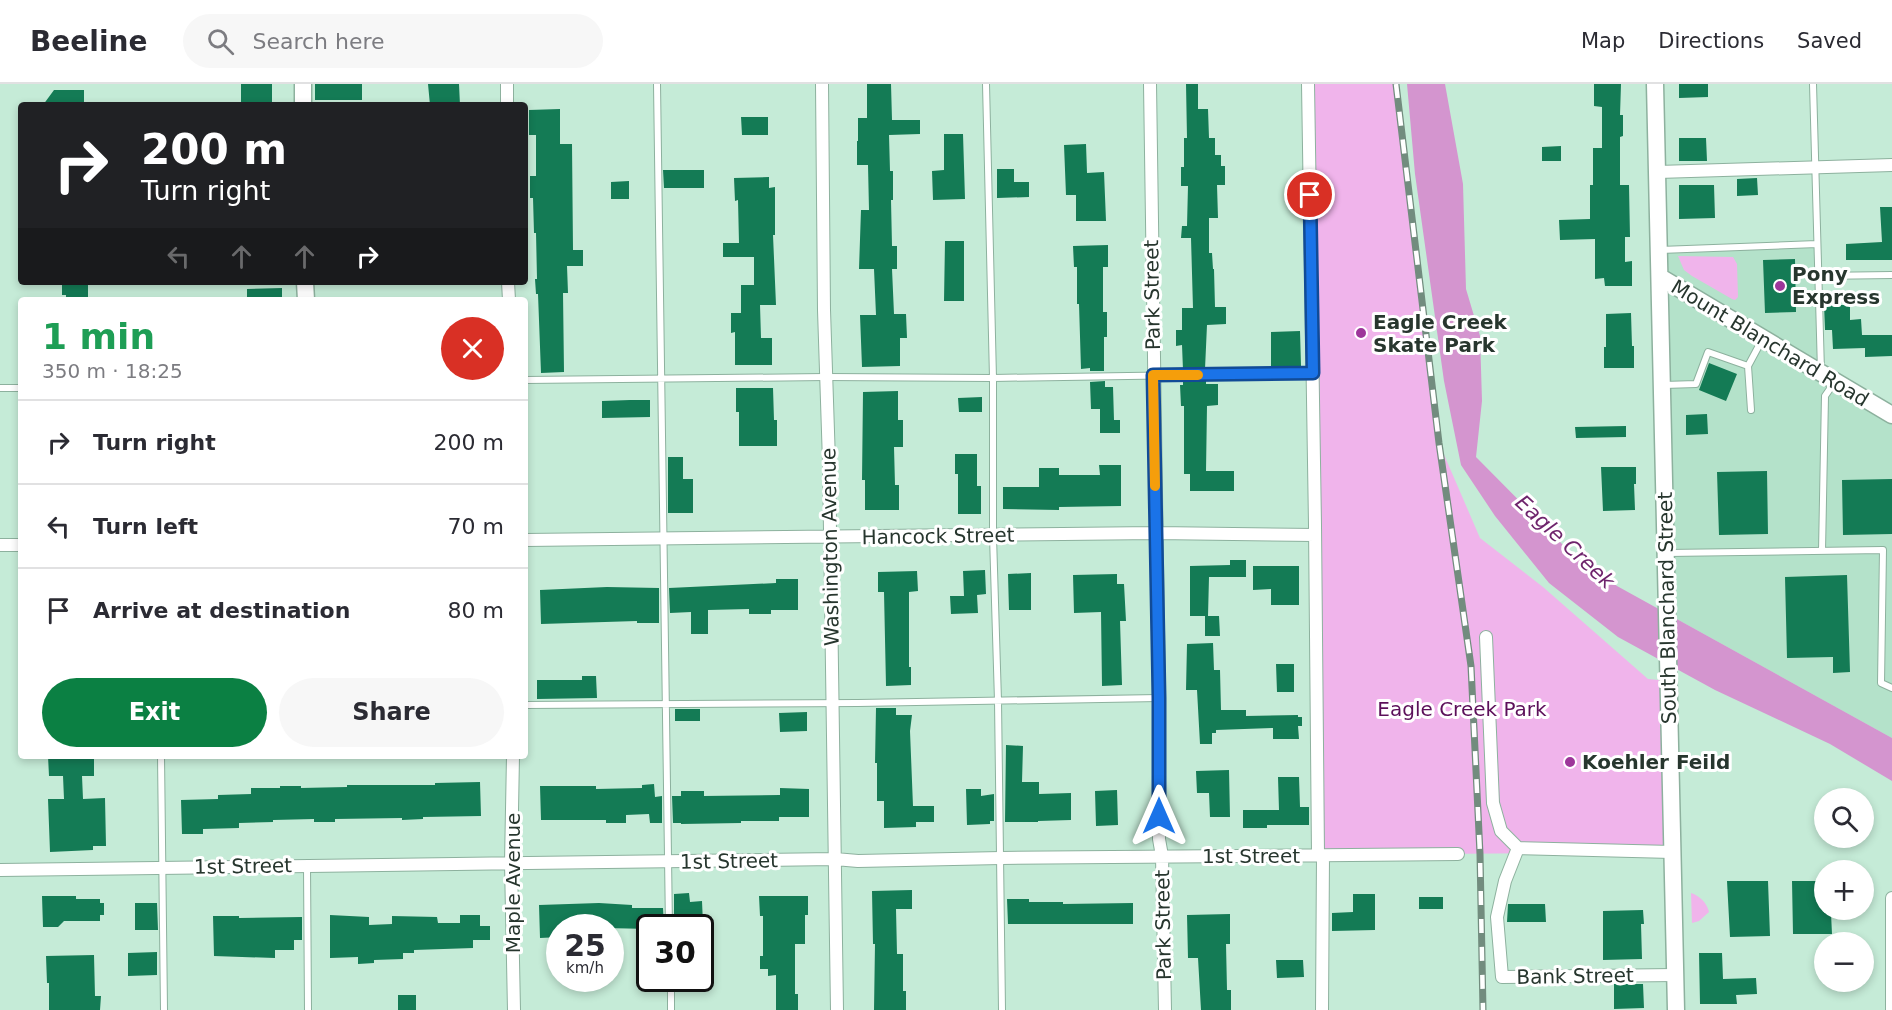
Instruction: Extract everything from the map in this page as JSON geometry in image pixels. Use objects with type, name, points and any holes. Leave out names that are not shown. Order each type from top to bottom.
[{"type":"street","points":[[303,84],[303,102]]},
{"type":"street","points":[[507,84],[507,102]]},
{"type":"street","name":"Washington Avenue","points":[[822,84],[837,1010]]},
{"type":"street","name":"Park Street","points":[[1150,84],[1159,840],[1162,856],[1165,1010]]},
{"type":"street","points":[[1308,84],[1322,1010]]},
{"type":"street","name":"Mount Blanchard Road","points":[[1655,84],[1660,277],[1892,415]]},
{"type":"street","points":[[1658,172],[1892,165]]},
{"type":"street","name":"South Blanchard Street","points":[[1660,277],[1676,1010]]},
{"type":"street","name":"Hancock Street","points":[[528,540],[1156,533],[1315,535]]},
{"type":"street","points":[[0,545],[18,545]]},
{"type":"street","points":[[1486,637],[1493,803],[1501,831],[1518,848],[1672,852]]},
{"type":"street","name":"Maple Avenue","points":[[513,759],[511,863],[513,1010]]},
{"type":"street","name":"Bank Street","points":[[1518,848],[1505,881],[1497,917],[1502,977],[1676,975]]},
{"type":"street","name":"1st Street","points":[[0,870],[835,859],[862,861],[1458,854]]},
{"type":"street","points":[[1892,898],[1892,1010]]},
{"type":"lane","points":[[657,84],[669,914]]},
{"type":"lane","points":[[986,84],[993,378],[993,536],[1001,858],[1002,1010]]},
{"type":"lane","points":[[1813,84],[1818,276],[1828,377],[1825,396],[1822,551]]},
{"type":"lane","points":[[1659,250],[1817,244]]},
{"type":"lane","points":[[1818,276],[1892,275]]},
{"type":"lane","points":[[1751,410],[1748,366],[1763,338]]},
{"type":"lane","points":[[1663,385],[1696,384],[1708,352],[1748,366]]},
{"type":"lane","points":[[528,380],[993,378],[1313,373]]},
{"type":"lane","points":[[0,388],[18,388]]},
{"type":"lane","points":[[1666,553],[1883,550],[1881,683],[1892,688]]},
{"type":"lane","points":[[528,705],[1159,698]]},
{"type":"lane","points":[[161,759],[164,1010]]},
{"type":"lane","points":[[307,866],[308,1010]]},
{"type":"lane","points":[[670,992],[671,1010]]},
{"type":"shaded area","points":[[1407,84],[1445,84],[1463,184],[1466,289],[1480,336],[1482,401],[1476,457],[1565,547],[1617,586],[1892,738],[1892,781],[1830,744],[1715,690],[1618,637],[1549,583],[1495,516],[1461,465],[1444,381],[1415,174]]},
{"type":"shaded area","points":[[1817,244],[1821,373],[1892,415],[1892,738],[1675,618],[1659,250]]},
{"type":"green space","name":"Eagle Creek Park","points":[[1308,84],[1396,84],[1439,443],[1480,538],[1543,587],[1648,679],[1669,681],[1672,852],[1318,855]]},
{"type":"green space","points":[[1678,256],[1733,257],[1737,264],[1738,297],[1735,300],[1732,299],[1692,276],[1684,270]]},
{"type":"green space","points":[[1691,893],[1703,900],[1709,912],[1699,921],[1692,923]]},
{"type":"building","points":[[241,84],[272,84],[272,102],[241,102]]},
{"type":"building","points":[[315,84],[362,84],[362,100],[315,100]]},
{"type":"building","points":[[428,84],[459,84],[460,102],[430,102]]},
{"type":"building","points":[[867,84],[891,84],[892,120],[920,120],[920,134],[889,135],[890,171],[893,171],[892,246],[897,246],[897,269],[892,269],[894,314],[906,314],[907,338],[900,338],[900,366],[862,367],[860,315],[876,315],[874,269],[859,269],[861,210],[869,210],[868,165],[857,165],[857,141],[858,118],[867,118]]},
{"type":"building","points":[[1186,84],[1198,84],[1198,109],[1208,109],[1209,138],[1215,138],[1215,155],[1221,155],[1221,166],[1225,166],[1225,185],[1217,185],[1218,218],[1209,218],[1209,253],[1212,253],[1214,269],[1215,307],[1226,307],[1226,324],[1207,325],[1205,369],[1183,370],[1182,345],[1176,346],[1176,330],[1182,330],[1182,308],[1193,308],[1191,238],[1181,238],[1182,226],[1187,226],[1188,186],[1181,186],[1181,167],[1184,167],[1184,138],[1187,138]]},
{"type":"building","points":[[1594,84],[1621,84],[1620,115],[1623,115],[1623,136],[1620,137],[1620,185],[1629,185],[1630,237],[1625,237],[1625,262],[1632,261],[1632,286],[1605,286],[1604,278],[1595,279],[1595,239],[1560,240],[1559,220],[1590,219],[1593,148],[1602,148],[1602,107],[1594,106]]},
{"type":"building","points":[[1679,84],[1708,84],[1708,97],[1679,98]]},
{"type":"building","points":[[54,90],[84,90],[84,102],[45,102]]},
{"type":"building","points":[[560,109],[560,144],[572,144],[573,250],[583,250],[583,266],[567,266],[568,293],[563,293],[564,372],[541,373],[538,294],[536,294],[535,279],[537,279],[536,233],[534,233],[533,198],[530,198],[530,176],[536,176],[536,135],[529,135],[529,110]]},
{"type":"building","points":[[741,117],[768,117],[768,135],[742,135]]},
{"type":"building","points":[[944,134],[963,134],[965,199],[933,200],[932,171],[944,170]]},
{"type":"building","points":[[1679,138],[1706,138],[1707,161],[1679,161]]},
{"type":"building","points":[[1086,144],[1087,173],[1104,172],[1106,221],[1076,221],[1076,195],[1066,195],[1064,145]]},
{"type":"building","points":[[1561,146],[1561,161],[1542,161],[1542,147]]},
{"type":"building","points":[[997,169],[1014,169],[1014,182],[1029,182],[1029,197],[997,198]]},
{"type":"building","points":[[663,170],[704,170],[704,188],[664,188]]},
{"type":"building","points":[[769,177],[769,188],[775,187],[775,235],[773,235],[776,305],[760,305],[761,338],[772,338],[772,365],[735,365],[735,332],[731,333],[731,313],[741,313],[741,285],[754,285],[754,257],[723,257],[723,243],[739,243],[738,200],[735,201],[734,178]]},
{"type":"building","points":[[1757,178],[1758,195],[1737,196],[1737,179]]},
{"type":"building","points":[[629,181],[629,199],[611,199],[611,182]]},
{"type":"building","points":[[1679,185],[1714,185],[1715,218],[1679,219]]},
{"type":"building","points":[[1880,207],[1892,207],[1892,260],[1846,260],[1846,244],[1882,242]]},
{"type":"building","points":[[945,241],[964,241],[964,301],[944,301]]},
{"type":"building","points":[[1108,245],[1108,267],[1103,267],[1103,312],[1107,312],[1104,371],[1090,371],[1090,368],[1081,369],[1077,267],[1074,267],[1073,246]]},
{"type":"building","name":"Pony Express","points":[[1795,259],[1796,312],[1765,313],[1763,260]]},
{"type":"building","points":[[62,285],[88,285],[88,297],[62,295]]},
{"type":"building","points":[[282,288],[282,297],[247,297],[247,289]]},
{"type":"building","points":[[1824,305],[1850,305],[1850,320],[1861,319],[1862,335],[1892,335],[1892,356],[1865,357],[1865,348],[1833,349],[1832,330],[1825,330]]},
{"type":"building","points":[[1631,313],[1634,368],[1604,368],[1606,314]]},
{"type":"building","points":[[1300,331],[1301,366],[1271,366],[1271,332]]},
{"type":"building","points":[[1709,363],[1737,374],[1726,401],[1699,390]]},
{"type":"building","points":[[1183,380],[1206,380],[1206,384],[1218,384],[1218,405],[1207,406],[1206,471],[1234,471],[1234,491],[1190,491],[1190,474],[1184,474],[1184,406],[1181,406],[1180,385],[1183,385]]},
{"type":"building","points":[[1105,381],[1105,387],[1113,387],[1114,420],[1120,420],[1120,433],[1100,433],[1100,409],[1091,409],[1090,382]]},
{"type":"building","points":[[736,388],[773,388],[777,446],[739,446]]},
{"type":"building","points":[[898,391],[898,420],[903,420],[903,447],[894,447],[895,485],[899,485],[899,510],[865,510],[865,480],[862,480],[863,392]]},
{"type":"building","points":[[982,397],[982,412],[959,412],[958,398]]},
{"type":"building","points":[[650,400],[650,417],[602,418],[602,401]]},
{"type":"building","points":[[1707,414],[1708,434],[1686,435],[1686,415]]},
{"type":"building","points":[[1626,426],[1626,437],[1576,438],[1575,427]]},
{"type":"building","points":[[955,454],[977,454],[977,486],[981,486],[981,514],[958,514],[958,474],[955,474]]},
{"type":"building","points":[[668,457],[683,457],[683,479],[693,479],[693,513],[668,513]]},
{"type":"building","points":[[1099,465],[1121,465],[1121,506],[1059,507],[1059,510],[1003,509],[1003,487],[1039,487],[1039,468],[1059,468],[1059,475],[1100,475]]},
{"type":"building","points":[[1601,467],[1636,467],[1635,510],[1603,511]]},
{"type":"building","points":[[1767,471],[1768,534],[1719,535],[1717,472]]},
{"type":"building","points":[[1892,479],[1892,534],[1843,535],[1842,480]]},
{"type":"building","points":[[1230,560],[1246,560],[1246,577],[1209,577],[1208,616],[1219,616],[1220,636],[1205,636],[1205,616],[1190,616],[1190,566],[1230,565]]},
{"type":"building","points":[[1253,566],[1299,566],[1299,605],[1271,605],[1271,589],[1253,590]]},
{"type":"building","points":[[985,570],[986,594],[977,595],[978,613],[951,614],[950,596],[964,596],[963,571]]},
{"type":"building","points":[[917,571],[918,591],[909,592],[911,685],[886,686],[884,592],[878,592],[878,572]]},
{"type":"building","points":[[1031,573],[1031,610],[1009,610],[1008,574]]},
{"type":"building","points":[[1117,574],[1117,584],[1124,584],[1126,621],[1120,621],[1122,685],[1102,686],[1101,612],[1074,613],[1073,575]]},
{"type":"building","points":[[1847,575],[1850,672],[1833,673],[1833,657],[1787,658],[1785,577]]},
{"type":"building","points":[[776,579],[798,579],[798,610],[771,610],[771,614],[749,614],[749,609],[708,610],[708,634],[691,634],[691,612],[670,613],[669,588],[776,583]]},
{"type":"building","points":[[607,587],[659,588],[659,623],[637,623],[637,621],[541,624],[540,590]]},
{"type":"building","points":[[1213,643],[1214,670],[1220,670],[1221,710],[1246,710],[1246,716],[1298,715],[1302,717],[1302,726],[1298,726],[1299,739],[1273,739],[1273,728],[1216,730],[1216,733],[1212,733],[1212,744],[1200,744],[1197,690],[1186,690],[1187,644]]},
{"type":"building","points":[[1276,664],[1294,664],[1294,692],[1277,692]]},
{"type":"building","points":[[582,676],[596,676],[597,698],[537,699],[537,680],[582,680]]},
{"type":"building","points":[[876,708],[896,708],[896,715],[912,715],[910,731],[913,806],[934,806],[934,822],[916,822],[916,827],[884,828],[884,801],[877,801]]},
{"type":"building","points":[[675,709],[700,709],[700,721],[675,721]]},
{"type":"building","points":[[807,712],[807,731],[780,732],[779,713]]},
{"type":"building","points":[[1006,745],[1023,746],[1022,782],[1039,782],[1039,794],[1071,793],[1071,820],[1005,822]]},
{"type":"building","points":[[48,759],[94,759],[94,776],[82,776],[83,799],[105,798],[106,846],[93,846],[93,850],[50,852],[48,799],[64,799],[63,776],[49,776]]},
{"type":"building","points":[[1229,770],[1230,817],[1210,817],[1209,793],[1197,793],[1196,771]]},
{"type":"building","points":[[1278,777],[1299,777],[1300,807],[1309,807],[1309,825],[1267,825],[1267,828],[1243,828],[1243,810],[1279,810]]},
{"type":"building","points":[[480,782],[481,816],[423,817],[423,819],[402,820],[402,818],[335,819],[335,822],[314,822],[314,819],[273,820],[273,822],[239,823],[239,828],[203,829],[203,834],[182,834],[181,800],[218,799],[218,795],[251,794],[251,788],[280,788],[280,786],[301,786],[301,788]]},
{"type":"building","points":[[654,784],[655,797],[662,796],[662,823],[650,823],[649,814],[626,815],[626,823],[606,823],[606,820],[541,820],[540,786],[596,786],[596,789],[642,788],[642,785]]},
{"type":"building","points":[[780,788],[809,789],[809,817],[779,817],[779,821],[741,821],[741,823],[673,823],[672,796],[681,796],[681,791],[704,791],[704,796],[780,795]]},
{"type":"building","points":[[966,789],[981,789],[981,796],[994,794],[994,821],[990,821],[990,824],[967,825]]},
{"type":"building","points":[[1117,790],[1118,825],[1096,826],[1095,791]]},
{"type":"building","points":[[1727,881],[1768,881],[1770,936],[1730,937]]},
{"type":"building","points":[[1792,881],[1814,881],[1814,920],[1831,920],[1832,932],[1793,934]]},
{"type":"building","points":[[912,890],[912,909],[896,909],[897,954],[903,954],[903,991],[906,991],[906,1010],[874,1010],[875,944],[873,944],[872,891]]},
{"type":"building","points":[[689,893],[690,902],[702,901],[703,914],[674,914],[674,894]]},
{"type":"building","points":[[1353,894],[1375,894],[1375,930],[1332,931],[1332,913],[1353,912]]},
{"type":"building","points":[[42,896],[100,899],[100,903],[104,903],[104,915],[100,915],[100,921],[64,921],[58,927],[43,927]]},
{"type":"building","points":[[759,896],[808,896],[808,915],[805,915],[805,944],[795,944],[795,994],[798,994],[798,1010],[776,1010],[776,975],[768,976],[768,969],[760,969],[760,956],[763,956],[763,916],[760,916]]},
{"type":"building","points":[[1419,897],[1443,897],[1443,909],[1419,909]]},
{"type":"building","points":[[1007,899],[1029,899],[1029,902],[1063,902],[1063,904],[1133,903],[1133,924],[1008,924]]},
{"type":"building","points":[[135,903],[157,903],[158,930],[135,930]]},
{"type":"building","points":[[599,903],[632,905],[632,908],[663,908],[663,914],[636,914],[636,929],[624,928],[624,914],[546,914],[546,938],[540,938],[539,905]]},
{"type":"building","points":[[1508,904],[1545,904],[1546,922],[1507,922]]},
{"type":"building","points":[[1643,910],[1642,959],[1603,960],[1603,911]]},
{"type":"building","points":[[1230,914],[1230,944],[1226,944],[1227,990],[1231,990],[1231,1010],[1201,1010],[1198,958],[1188,958],[1187,915]]},
{"type":"building","points":[[330,915],[369,917],[369,925],[392,924],[392,916],[437,917],[438,923],[460,923],[460,915],[480,915],[480,926],[490,926],[490,940],[473,940],[473,948],[414,950],[414,953],[403,953],[403,959],[374,960],[374,963],[358,964],[358,957],[330,958]]},
{"type":"building","points":[[213,916],[302,917],[302,940],[294,940],[294,950],[275,950],[275,958],[214,956]]},
{"type":"building","points":[[157,952],[157,975],[128,976],[128,953]]},
{"type":"building","points":[[1699,953],[1722,953],[1723,979],[1756,978],[1757,994],[1736,995],[1737,1004],[1700,1004]]},
{"type":"building","points":[[94,955],[95,996],[101,996],[100,1010],[49,1010],[46,956]]},
{"type":"building","points":[[1276,960],[1303,960],[1304,977],[1277,978]]},
{"type":"building","points":[[1614,984],[1643,984],[1644,1008],[1614,1009]]},
{"type":"building","points":[[398,995],[416,995],[416,1010],[398,1010]]},
{"type":"railway","points":[[1396,84],[1439,443],[1471,666],[1480,854],[1483,1010]]},
{"type":"slow traffic","points":[[1155,486],[1153,375],[1198,375]]},
{"type":"place","name":"Pony Express","points":[[1780,286]]},
{"type":"place","name":"Eagle Creek Skate Park","points":[[1361,333]]},
{"type":"place","name":"Koehler Feild","points":[[1570,762]]},
{"type":"route","points":[[1159,816],[1153,375],[1313,373],[1310,195]]},
{"type":"water label","name":"Eagle Creek","points":[[1565,542]]}]
